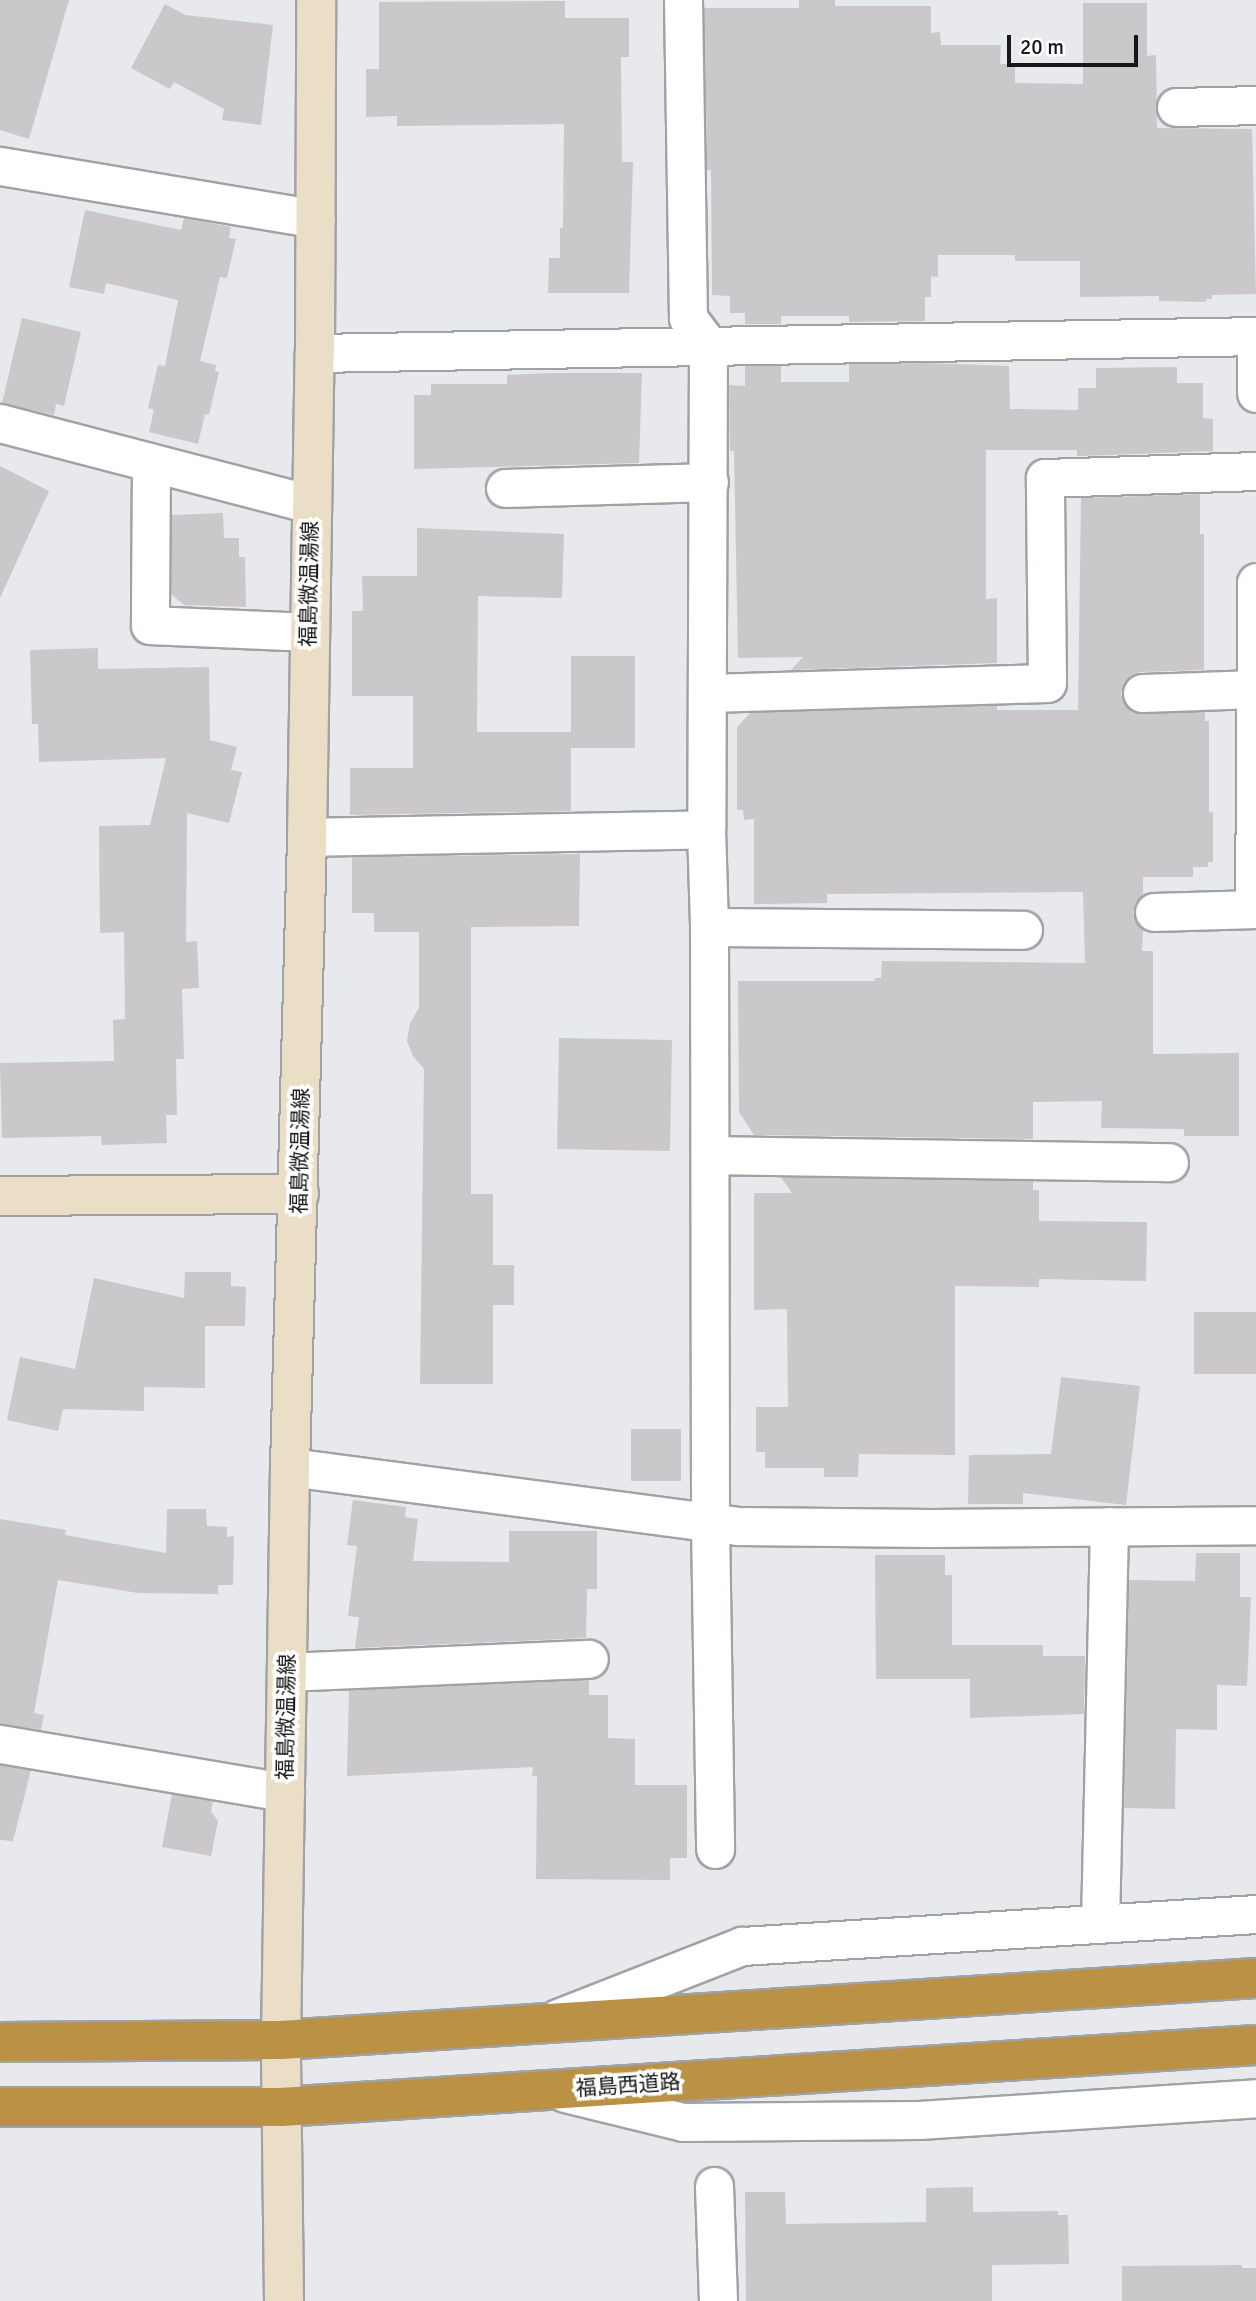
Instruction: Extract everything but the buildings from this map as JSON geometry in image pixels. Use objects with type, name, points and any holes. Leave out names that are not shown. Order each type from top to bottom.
[{"type":"highway","points":[[0,2042],[281,2040],[1256,1979]]},
{"type":"highway","name":"福島西道路","points":[[7,2113],[281,2107],[1256,2045]]},
{"type":"main road","name":"福島微温湯線","points":[[284,2301],[281,2040],[290,1467],[307,837],[315,353],[316,0]]},
{"type":"main road","points":[[0,1196],[299,1194]]},
{"type":"street","points":[[683,0],[688,318],[708,345],[709,693],[706,830],[709,927],[710,1523],[715,1849]]},
{"type":"street","points":[[1177,107],[1256,105]]},
{"type":"street","points":[[0,166],[316,219]]},
{"type":"street","points":[[315,353],[1256,336],[1256,393]]},
{"type":"street","points":[[0,424],[311,504]]},
{"type":"street","points":[[152,465],[150,625],[309,632]]},
{"type":"street","points":[[709,693],[1047,683],[1045,478],[1256,471]]},
{"type":"street","points":[[505,488],[709,482]]},
{"type":"street","points":[[1154,912],[1255,909],[1256,582]]},
{"type":"street","points":[[1142,693],[1255,689]]},
{"type":"street","points":[[307,837],[706,830]]},
{"type":"street","points":[[709,927],[1023,930]]},
{"type":"street","points":[[710,1154],[1169,1162]]},
{"type":"street","points":[[290,1467],[738,1526],[930,1528],[1256,1525]]},
{"type":"street","points":[[1100,1924],[1109,1526]]},
{"type":"street","points":[[287,1672],[589,1660]]},
{"type":"street","points":[[0,1744],[285,1792]]},
{"type":"street","points":[[544,2024],[742,1946],[1256,1914]]},
{"type":"street","points":[[551,2090],[683,2122],[919,2120],[1256,2098]]},
{"type":"street","points":[[715,2186],[718,2301]]}]
